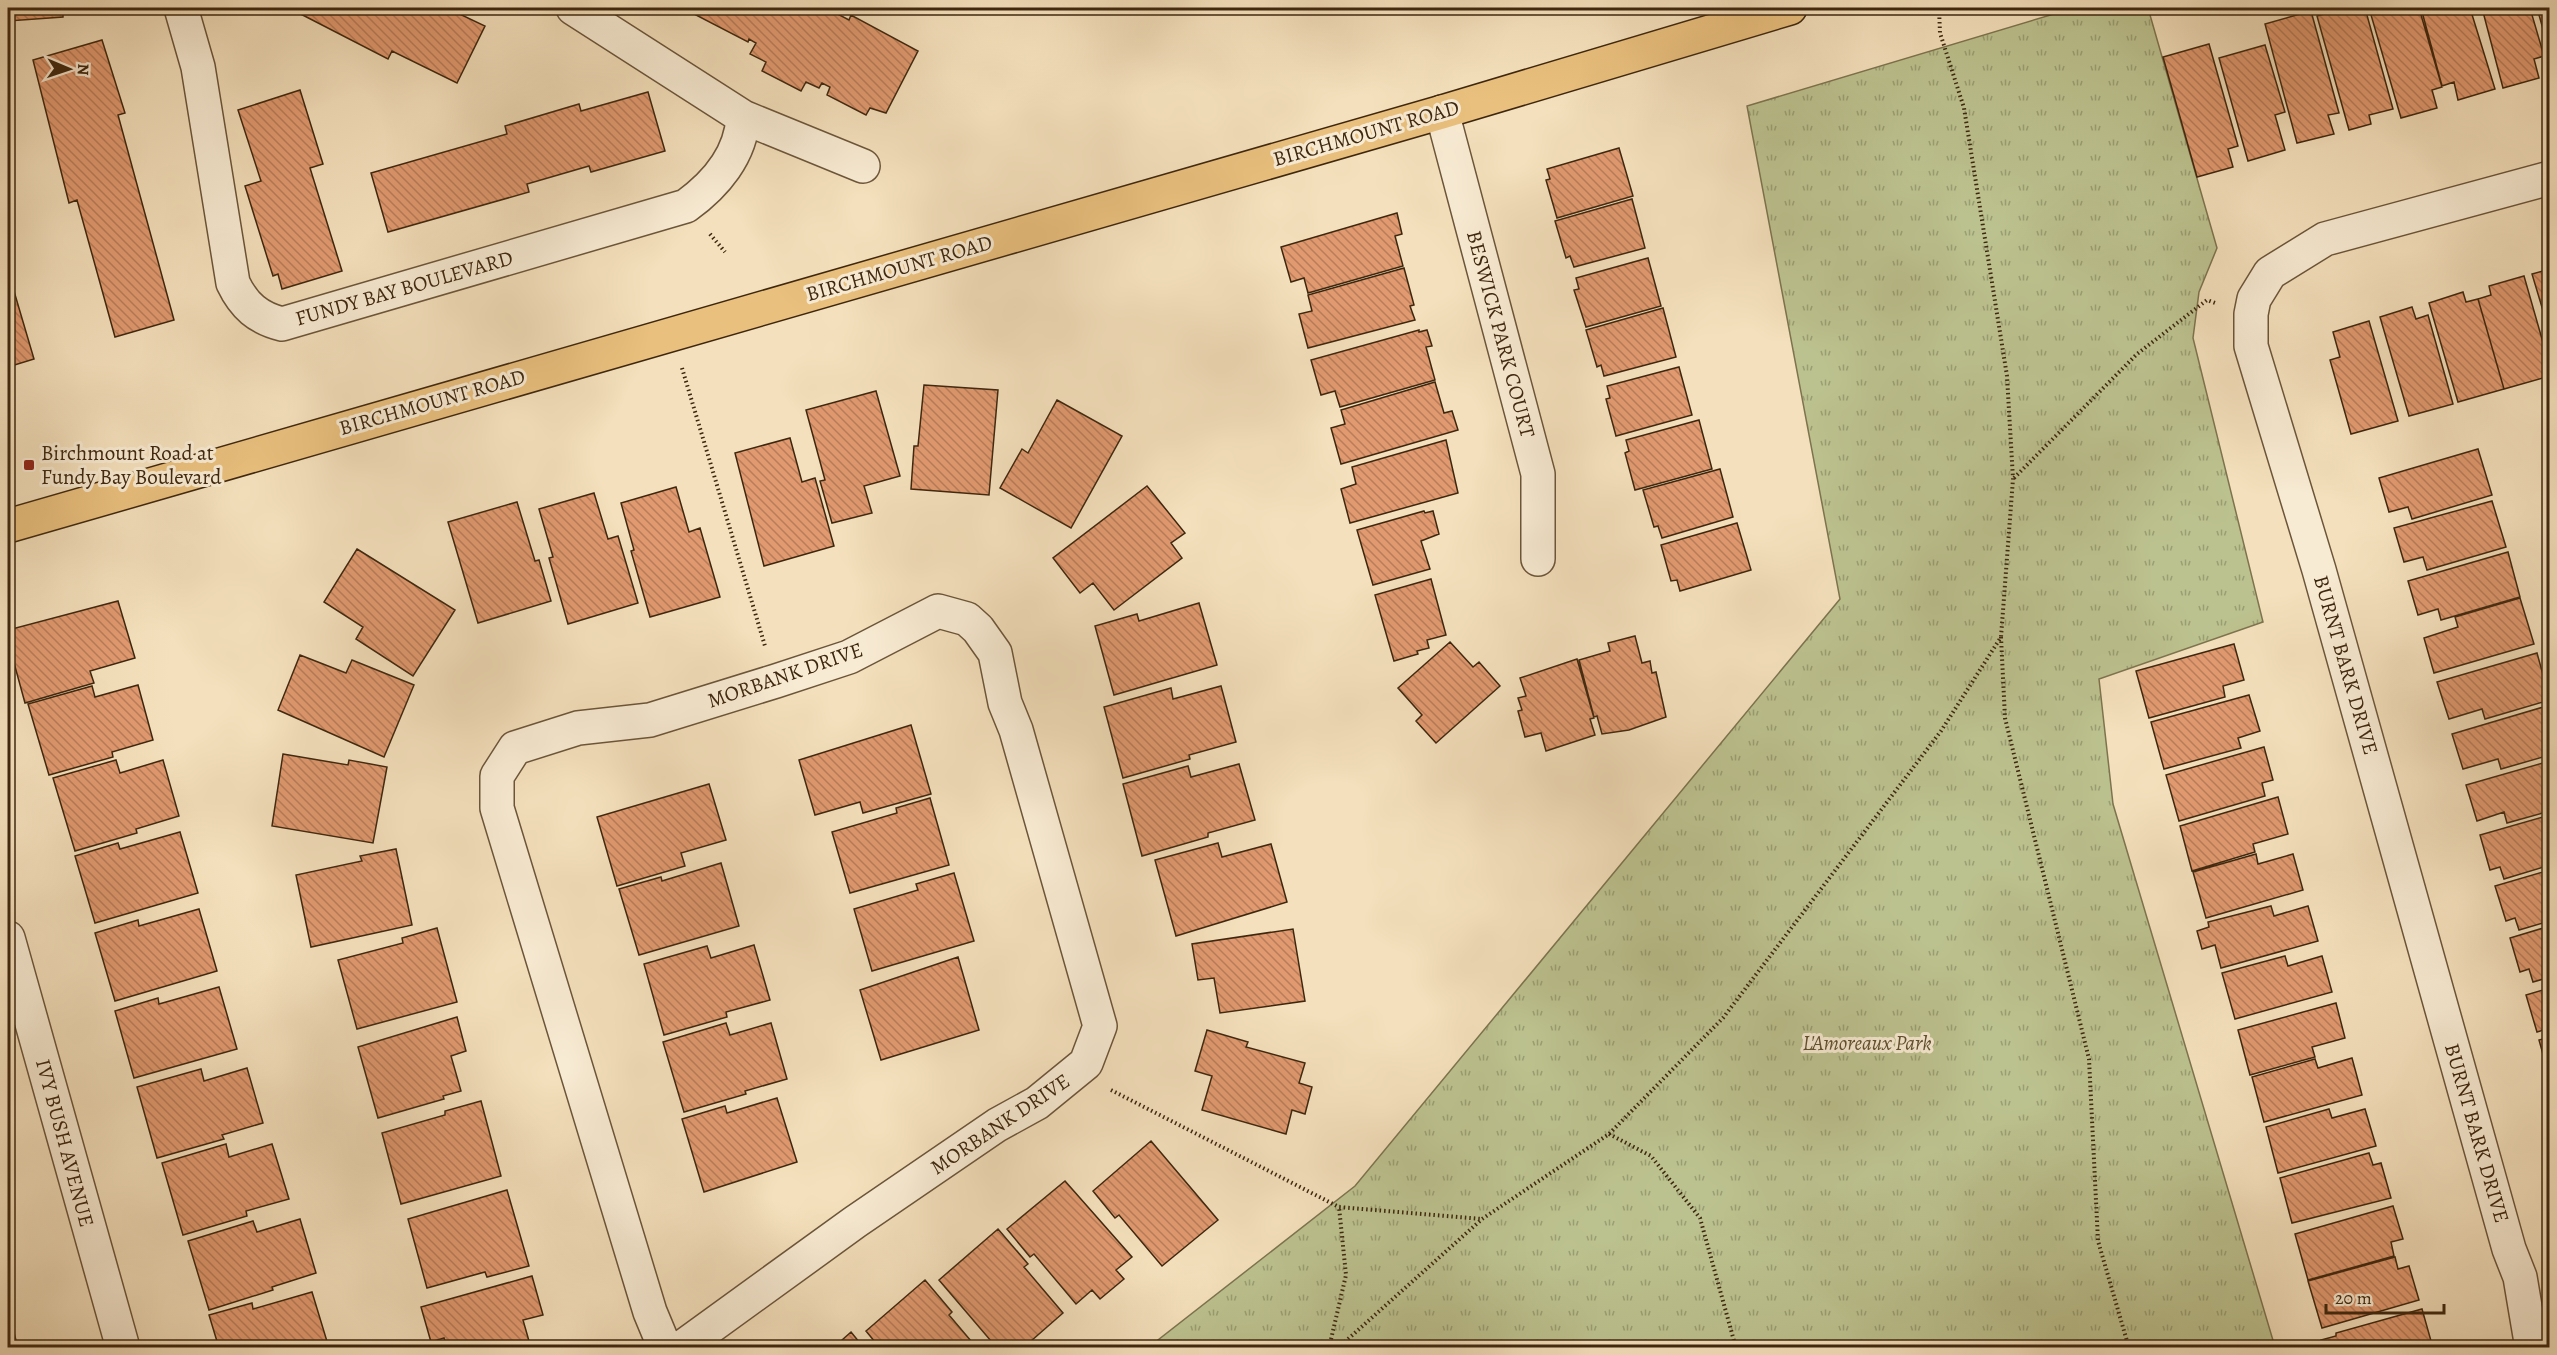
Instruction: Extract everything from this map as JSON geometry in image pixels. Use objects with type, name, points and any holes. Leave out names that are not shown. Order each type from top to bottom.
[{"type":"main road","name":"BIRCHMOUNT ROAD","points":[[8,526],[1442,112],[1790,8]]},
{"type":"street","name":"FUNDY BAY BOULEVARD","points":[[181,8],[198,67],[233,283],[239,296],[251,311],[282,324],[686,206],[710,188],[729,162],[742,133],[743,117]]},
{"type":"street","points":[[573,8],[743,117],[862,166]]},
{"type":"street","name":"BESWICK PARK COURT","points":[[1442,112],[1538,474],[1538,559]]},
{"type":"street","name":"BURNT BARK DRIVE","points":[[2532,1347],[2520,1277],[2506,1237],[2319,570],[2252,346],[2251,314],[2254,299],[2270,273],[2325,239],[2550,178]]},
{"type":"street","name":"MORBANK DRIVE","points":[[665,1347],[650,1312],[497,807],[497,776],[515,748],[578,728],[650,720],[776,681],[849,657],[938,611],[967,619],[978,629],[995,653],[1005,703],[1016,730],[1100,1026],[1086,1064],[1037,1103],[997,1125],[855,1222],[681,1347]]},
{"type":"street","name":"IVY BUSH AVENUE","points":[[8,938],[123,1347]]},
{"type":"path","points":[[1940,8],[1940,33],[1966,119],[2007,376],[2013,479],[2001,637],[2005,718],[2089,1059],[2098,1241],[2129,1347]]},
{"type":"path","points":[[2013,479],[2137,354],[2207,300],[2251,314]]},
{"type":"path","points":[[692,402],[776,681]]},
{"type":"path","points":[[1338,1347],[1482,1219],[1609,1134],[1723,1018],[1941,731],[2001,637]]},
{"type":"path","points":[[1086,1064],[1114,1093],[1339,1207],[1482,1219]]},
{"type":"path","points":[[1609,1134],[1651,1156],[1700,1218],[1736,1347]]},
{"type":"path","points":[[1329,1347],[1346,1275],[1339,1207]]},
{"type":"green space","name":"L'Amoreaux Park","points":[[2074,8],[2148,8],[2217,248],[2199,292],[2193,338],[2263,622],[2099,679],[2113,804],[2275,1347],[1149,1347],[1355,1186],[1840,599],[1747,106]]},
{"type":"building","points":[[8,8],[63,8],[63,17],[8,21]]},
{"type":"building","points":[[289,8],[447,8],[485,26],[457,83],[392,51],[388,59]]},
{"type":"building","points":[[695,8],[826,8],[849,20],[851,15],[918,51],[886,113],[870,108],[866,115],[827,95],[830,87],[822,83],[819,88],[806,82],[801,91],[762,71],[766,62],[750,54],[756,43],[749,39],[748,42],[692,13]]},
{"type":"building","points":[[2346,8],[2365,8],[2393,109],[2369,115],[2371,124],[2349,130],[2317,16]]},
{"type":"building","points":[[2369,8],[2419,8],[2442,87],[2432,90],[2437,108],[2401,118]]},
{"type":"building","points":[[2421,8],[2470,8],[2495,89],[2458,100],[2454,82],[2442,86]]},
{"type":"building","points":[[2482,8],[2530,8],[2544,56],[2534,59],[2539,78],[2503,88]]},
{"type":"building","points":[[2537,8],[2550,8],[2550,54],[2545,36]]},
{"type":"building","points":[[2311,11],[2339,113],[2328,115],[2334,134],[2297,143],[2265,24]]},
{"type":"building","points":[[102,40],[125,113],[118,115],[174,320],[115,337],[77,200],[69,203],[33,60]]},
{"type":"building","points":[[2209,44],[2238,146],[2228,149],[2233,167],[2197,177],[2163,57]]},
{"type":"building","points":[[2265,45],[2285,112],[2275,115],[2285,150],[2248,161],[2219,58]]},
{"type":"building","points":[[300,90],[323,164],[310,168],[342,271],[282,289],[278,274],[273,276],[245,186],[261,181],[238,110]]},
{"type":"building","points":[[648,92],[665,151],[591,172],[589,166],[527,184],[529,192],[388,232],[371,173],[507,134],[505,126],[579,104],[581,111]]},
{"type":"building","points":[[1619,148],[1633,196],[1557,218],[1546,180],[1550,179],[1547,169]]},
{"type":"building","points":[[1632,199],[1645,248],[1574,267],[1570,256],[1566,258],[1555,221]]},
{"type":"building","points":[[1397,213],[1402,234],[1395,236],[1403,266],[1308,293],[1304,278],[1291,282],[1281,247]]},
{"type":"building","points":[[1648,258],[1661,306],[1586,327],[1574,290],[1579,289],[1576,278]]},
{"type":"building","points":[[1404,268],[1414,305],[1410,306],[1415,320],[1308,348],[1299,314],[1312,311],[1308,295]]},
{"type":"building","points":[[2550,269],[2550,334],[2532,274]]},
{"type":"building","points":[[2524,276],[2550,367],[2550,376],[2504,389],[2478,299],[2491,295],[2489,286]]},
{"type":"building","points":[[11,281],[34,359],[8,367],[8,282]]},
{"type":"building","points":[[2463,292],[2466,302],[2478,299],[2504,389],[2458,402],[2429,303]]},
{"type":"building","points":[[2412,307],[2416,319],[2428,315],[2453,404],[2409,416],[2380,317]]},
{"type":"building","points":[[1663,308],[1676,357],[1604,376],[1601,365],[1597,367],[1586,330]]},
{"type":"building","points":[[2369,321],[2398,421],[2351,434],[2330,360],[2340,357],[2333,332]]},
{"type":"building","points":[[1419,330],[1419,332],[1427,330],[1432,346],[1426,347],[1435,380],[1340,407],[1335,391],[1321,395],[1311,360]]},
{"type":"building","points":[[1679,367],[1692,415],[1616,436],[1606,399],[1610,398],[1607,386]]},
{"type":"building","points":[[1435,382],[1444,413],[1452,411],[1458,430],[1341,464],[1331,428],[1345,424],[1341,410]]},
{"type":"building","points":[[924,385],[998,390],[989,495],[911,489],[914,446],[918,446]]},
{"type":"building","points":[[876,391],[900,476],[864,486],[872,513],[832,523],[820,481],[825,480],[806,410]]},
{"type":"building","points":[[1057,400],[1122,436],[1071,528],[1000,488],[1022,449],[1028,453]]},
{"type":"building","points":[[1699,420],[1712,469],[1635,490],[1625,453],[1629,451],[1626,440]]},
{"type":"building","points":[[790,438],[802,482],[815,478],[834,546],[764,566],[735,453]]},
{"type":"building","points":[[1446,440],[1458,493],[1350,523],[1341,489],[1356,484],[1352,467]]},
{"type":"building","points":[[2478,449],[2492,495],[2412,519],[2408,507],[2389,512],[2379,478]]},
{"type":"building","points":[[1720,469],[1733,517],[1662,538],[1658,526],[1654,527],[1643,490]]},
{"type":"building","points":[[1147,486],[1185,533],[1171,543],[1182,558],[1114,610],[1093,583],[1080,593],[1053,558]]},
{"type":"building","points":[[676,487],[689,532],[700,528],[720,597],[650,617],[631,551],[634,550],[621,503]]},
{"type":"building","points":[[594,493],[608,539],[618,536],[638,603],[568,624],[549,558],[553,557],[539,509]]},
{"type":"building","points":[[2492,501],[2506,547],[2427,570],[2423,557],[2404,562],[2394,528]]},
{"type":"building","points":[[517,502],[535,561],[539,560],[551,601],[478,623],[448,522]]},
{"type":"building","points":[[1424,511],[1425,513],[1433,511],[1439,534],[1421,541],[1430,569],[1373,585],[1357,530]]},
{"type":"building","points":[[1737,523],[1751,570],[1680,591],[1677,580],[1671,581],[1661,545]]},
{"type":"building","points":[[357,549],[455,610],[413,676],[356,639],[363,627],[324,602]]},
{"type":"building","points":[[2508,552],[2520,597],[2441,620],[2438,609],[2418,615],[2408,581]]},
{"type":"building","points":[[1431,579],[1446,635],[1427,640],[1429,648],[1417,651],[1418,654],[1394,661],[1375,595]]},
{"type":"building","points":[[2520,598],[2534,644],[2434,673],[2424,638],[2458,627],[2455,617]]},
{"type":"building","points":[[118,601],[135,658],[90,671],[94,683],[25,703],[8,641],[8,630]]},
{"type":"building","points":[[1199,603],[1217,665],[1114,695],[1095,626],[1137,614],[1139,621]]},
{"type":"building","points":[[1635,636],[1642,663],[1650,661],[1652,673],[1656,672],[1666,717],[1629,730],[1602,734],[1597,716],[1594,717],[1579,660],[1610,651],[1608,643]]},
{"type":"building","points":[[1450,642],[1473,667],[1479,662],[1500,686],[1436,743],[1416,721],[1422,715],[1398,688]]},
{"type":"building","points":[[2234,644],[2244,680],[2223,686],[2225,697],[2149,718],[2136,671]]},
{"type":"building","points":[[2537,653],[2550,700],[2485,719],[2482,709],[2449,719],[2437,682]]},
{"type":"building","points":[[300,655],[346,673],[352,660],[414,685],[384,757],[278,710]]},
{"type":"building","points":[[1577,659],[1594,718],[1590,719],[1595,735],[1546,751],[1541,733],[1525,737],[1518,711],[1522,710],[1518,698],[1526,696],[1520,678]]},
{"type":"building","points":[[138,685],[153,740],[112,752],[113,757],[49,775],[28,704],[92,686],[95,697]]},
{"type":"building","points":[[1221,686],[1236,742],[1189,755],[1190,759],[1123,778],[1104,707],[1171,688],[1173,699]]},
{"type":"building","points":[[2249,695],[2260,731],[2238,738],[2241,748],[2164,769],[2151,722]]},
{"type":"building","points":[[2550,705],[2550,755],[2501,769],[2498,759],[2463,769],[2452,734]]},
{"type":"building","points":[[911,725],[931,794],[863,813],[860,802],[815,815],[799,760]]},
{"type":"building","points":[[2264,747],[2273,780],[2262,783],[2265,796],[2179,821],[2166,775]]},
{"type":"building","points":[[283,754],[348,765],[349,760],[387,767],[373,843],[272,826]]},
{"type":"building","points":[[116,760],[120,773],[163,760],[179,816],[136,829],[137,833],[75,851],[53,778]]},
{"type":"building","points":[[2550,761],[2550,811],[2507,823],[2504,812],[2477,821],[2466,785]]},
{"type":"building","points":[[1239,764],[1255,820],[1208,833],[1208,837],[1142,856],[1123,784],[1188,766],[1191,777]]},
{"type":"building","points":[[709,784],[726,840],[681,853],[685,866],[617,886],[597,817]]},
{"type":"building","points":[[2278,797],[2288,834],[2253,844],[2255,852],[2192,871],[2180,826]]},
{"type":"building","points":[[930,798],[949,865],[850,893],[832,832],[897,813],[896,808]]},
{"type":"building","points":[[2550,815],[2550,865],[2504,879],[2500,867],[2490,870],[2480,835]]},
{"type":"building","points":[[180,832],[198,893],[95,923],[75,856],[118,843],[120,849]]},
{"type":"building","points":[[1218,843],[1222,857],[1271,844],[1287,902],[1176,936],[1155,860]]},
{"type":"building","points":[[396,849],[412,925],[311,947],[296,875],[362,861],[360,856]]},
{"type":"building","points":[[2256,854],[2258,864],[2293,854],[2303,890],[2206,918],[2193,872]]},
{"type":"building","points":[[721,863],[739,926],[639,955],[619,889],[661,877],[662,881]]},
{"type":"building","points":[[2550,870],[2550,921],[2519,930],[2515,918],[2506,921],[2495,886]]},
{"type":"building","points":[[954,873],[974,941],[872,971],[854,909],[918,890],[916,884]]},
{"type":"building","points":[[2271,906],[2274,916],[2308,906],[2318,941],[2221,968],[2215,945],[2202,949],[2197,931],[2209,927],[2208,922]]},
{"type":"building","points":[[199,909],[217,971],[115,1001],[95,933],[138,920],[139,926]]},
{"type":"building","points":[[2550,926],[2550,977],[2533,982],[2529,969],[2520,972],[2510,938]]},
{"type":"building","points":[[437,928],[457,1002],[357,1029],[338,960],[403,943],[402,938]]},
{"type":"building","points":[[1293,929],[1305,1001],[1220,1013],[1214,978],[1198,980],[1192,944]]},
{"type":"building","points":[[754,945],[770,1000],[726,1012],[727,1017],[664,1035],[644,964],[707,946],[711,958]]},
{"type":"building","points":[[2285,956],[2288,966],[2322,956],[2332,992],[2235,1019],[2222,973]]},
{"type":"building","points":[[958,957],[979,1030],[881,1060],[860,990]]},
{"type":"building","points":[[219,987],[237,1049],[134,1078],[115,1011],[158,998],[159,1004]]},
{"type":"building","points":[[2550,988],[2550,1028],[2537,1032],[2526,995]]},
{"type":"building","points":[[2336,1003],[2345,1038],[2312,1047],[2315,1057],[2250,1075],[2238,1030]]},
{"type":"building","points":[[457,1017],[466,1051],[451,1056],[461,1091],[443,1096],[444,1099],[378,1118],[358,1047]]},
{"type":"building","points":[[726,1023],[730,1035],[771,1023],[787,1079],[684,1112],[663,1042]]},
{"type":"building","points":[[1207,1030],[1248,1042],[1246,1047],[1305,1063],[1299,1083],[1312,1087],[1305,1114],[1292,1110],[1286,1134],[1202,1110],[1212,1076],[1195,1071]]},
{"type":"building","points":[[2550,1037],[2550,1075],[2549,1076],[2539,1040]]},
{"type":"building","points":[[2352,1058],[2362,1095],[2264,1122],[2252,1077],[2315,1059],[2318,1068]]},
{"type":"building","points":[[247,1068],[263,1123],[222,1135],[224,1139],[157,1158],[137,1087],[201,1069],[204,1081]]},
{"type":"building","points":[[777,1098],[797,1162],[704,1192],[682,1119],[725,1106],[727,1113]]},
{"type":"building","points":[[481,1101],[501,1176],[401,1204],[382,1133],[445,1115],[445,1111]]},
{"type":"building","points":[[2329,1109],[2332,1118],[2365,1109],[2376,1146],[2278,1173],[2266,1127]]},
{"type":"building","points":[[1151,1141],[1218,1220],[1162,1266],[1119,1215],[1115,1218],[1093,1191]]},
{"type":"building","points":[[226,1144],[229,1157],[272,1144],[289,1199],[246,1211],[247,1216],[183,1235],[162,1163]]},
{"type":"building","points":[[2369,1153],[2373,1165],[2381,1163],[2391,1198],[2292,1223],[2280,1178]]},
{"type":"building","points":[[1065,1181],[1132,1257],[1116,1270],[1124,1279],[1100,1299],[1092,1290],[1076,1304],[1034,1254],[1030,1257],[1007,1229]]},
{"type":"building","points":[[507,1190],[529,1266],[487,1277],[485,1272],[427,1288],[408,1219]]},
{"type":"building","points":[[2393,1206],[2403,1239],[2391,1242],[2394,1256],[2308,1280],[2295,1234]]},
{"type":"building","points":[[300,1219],[316,1273],[272,1287],[273,1290],[209,1310],[188,1241],[253,1221],[257,1232]]},
{"type":"building","points":[[998,1229],[1028,1264],[1024,1267],[1063,1313],[1023,1348],[997,1348],[939,1280]]},
{"type":"building","points":[[2395,1257],[2398,1269],[2409,1266],[2419,1300],[2322,1328],[2308,1281]]},
{"type":"building","points":[[532,1276],[543,1315],[523,1320],[531,1348],[447,1348],[444,1338],[431,1342],[421,1307]]},
{"type":"building","points":[[925,1280],[952,1312],[949,1315],[977,1348],[880,1348],[866,1331]]},
{"type":"building","points":[[312,1292],[329,1348],[219,1348],[209,1315],[252,1303],[253,1309]]},
{"type":"building","points":[[2422,1309],[2433,1348],[2323,1348],[2321,1340],[2336,1336],[2336,1333]]},
{"type":"building","points":[[12,1325],[18,1348],[8,1348],[8,1326]]},
{"type":"building","points":[[851,1332],[864,1348],[833,1348]]},
{"type":"place","name":"Birchmount Road at Fundy Bay Boulevard","points":[[29,465]]}]
